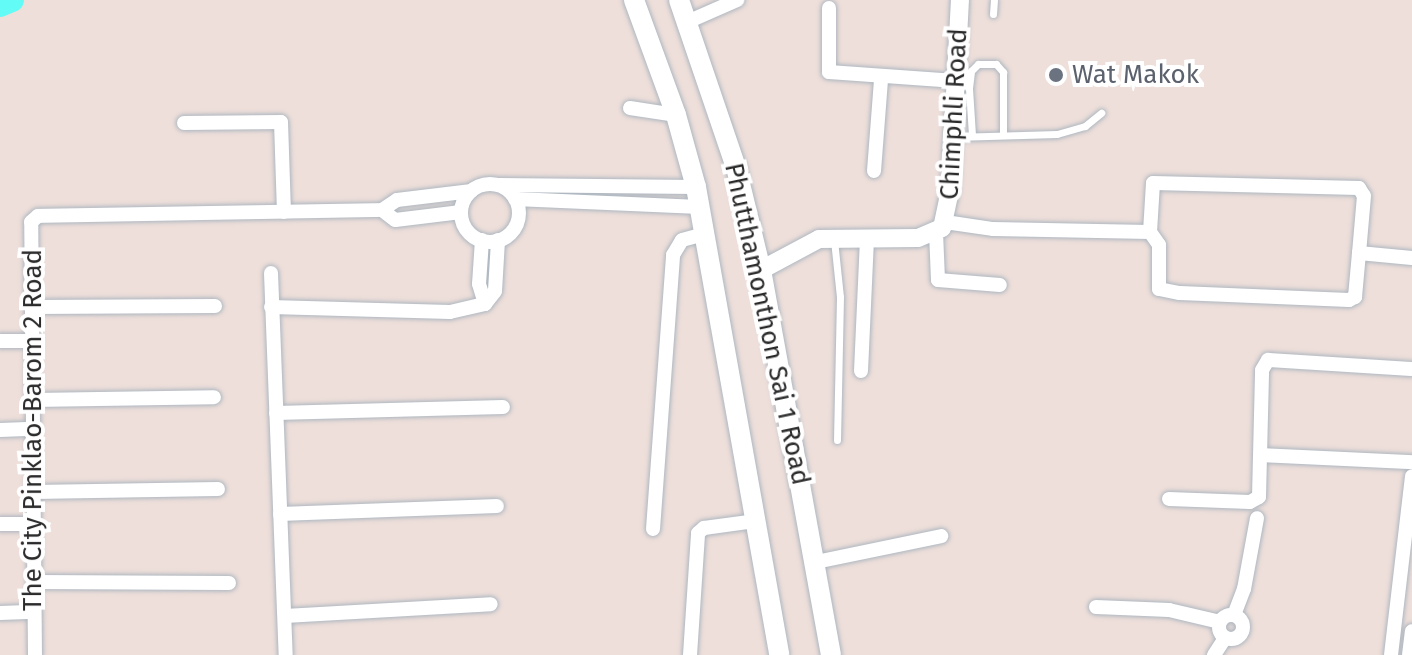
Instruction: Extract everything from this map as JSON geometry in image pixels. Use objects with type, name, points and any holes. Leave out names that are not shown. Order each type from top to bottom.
[{"type":"main road","name":"Phutthamonthon Sai 1 Road","points":[[634,0],[676,115],[698,197],[779,655]]},
{"type":"main road","name":"Phutthamonthon Sai 1 Road","points":[[679,0],[736,167],[761,270],[831,655]]},
{"type":"street","points":[[687,22],[737,0]]},
{"type":"street","name":"Chimphli Road","points":[[761,270],[809,242],[834,237],[918,238],[941,227],[952,138],[960,0]]},
{"type":"street","points":[[829,8],[829,72],[881,79],[956,81]]},
{"type":"street","points":[[874,171],[881,79]]},
{"type":"street","points":[[630,108],[676,115]]},
{"type":"street","points":[[184,123],[281,122],[284,212]]},
{"type":"street","points":[[1153,183],[1359,188],[1364,196],[1355,297],[1349,300],[1165,292],[1159,289],[1159,245],[1150,232],[1153,183]]},
{"type":"street","points":[[499,185],[515,199],[698,197]]},
{"type":"street","points":[[461,212],[395,220],[382,210],[397,200],[499,185],[698,197]]},
{"type":"street","points":[[471,191],[461,212],[466,230],[482,240],[498,240],[516,226],[515,199]]},
{"type":"street","name":"The City Pinklao-Barom 2 Road","points":[[35,655],[31,222],[38,216],[382,210]]},
{"type":"street","points":[[1000,285],[938,280],[941,227],[1150,232]]},
{"type":"street","points":[[653,529],[673,255],[682,240],[705,234]]},
{"type":"street","points":[[861,371],[867,237]]},
{"type":"street","points":[[482,240],[479,284],[485,304]]},
{"type":"street","points":[[271,307],[450,312],[485,304],[495,291],[498,240]]},
{"type":"street","points":[[1359,253],[1412,258]]},
{"type":"street","points":[[271,273],[286,655]]},
{"type":"street","points":[[32,307],[215,306]]},
{"type":"street","points":[[0,341],[32,341]]},
{"type":"street","points":[[1169,499],[1255,500],[1259,497],[1262,370],[1268,360],[1412,369]]},
{"type":"street","points":[[33,400],[214,397]]},
{"type":"street","points":[[276,413],[503,407]]},
{"type":"street","points":[[0,430],[33,429]]},
{"type":"street","points":[[1261,455],[1412,462]]},
{"type":"street","points":[[1391,655],[1412,476]]},
{"type":"street","points":[[33,492],[218,489]]},
{"type":"street","points":[[280,514],[497,506]]},
{"type":"street","points":[[1214,655],[1225,638],[1227,619],[1244,589],[1257,518]]},
{"type":"street","points":[[690,655],[698,533],[755,521]]},
{"type":"street","points":[[0,524],[33,524]]},
{"type":"street","points":[[816,562],[941,536]]},
{"type":"street","points":[[34,582],[229,583]]},
{"type":"street","points":[[285,616],[491,604]]},
{"type":"street","points":[[1096,607],[1169,610],[1242,621],[1242,631],[1235,638],[1225,638]]},
{"type":"street","points":[[0,613],[34,612]]},
{"type":"street","points":[[1409,655],[1412,631]]},
{"type":"lane","points":[[993,14],[994,0]]},
{"type":"lane","points":[[972,135],[969,88],[971,71],[978,64],[996,64],[1003,72],[1003,133]]},
{"type":"lane","points":[[952,138],[1003,133],[1057,134],[1085,126],[1101,113]]},
{"type":"lane","points":[[834,237],[840,297],[837,440]]},
{"type":"waterway","points":[[0,5],[12,0]]},
{"type":"place","name":"Wat Makok","points":[[1056,75]]}]
